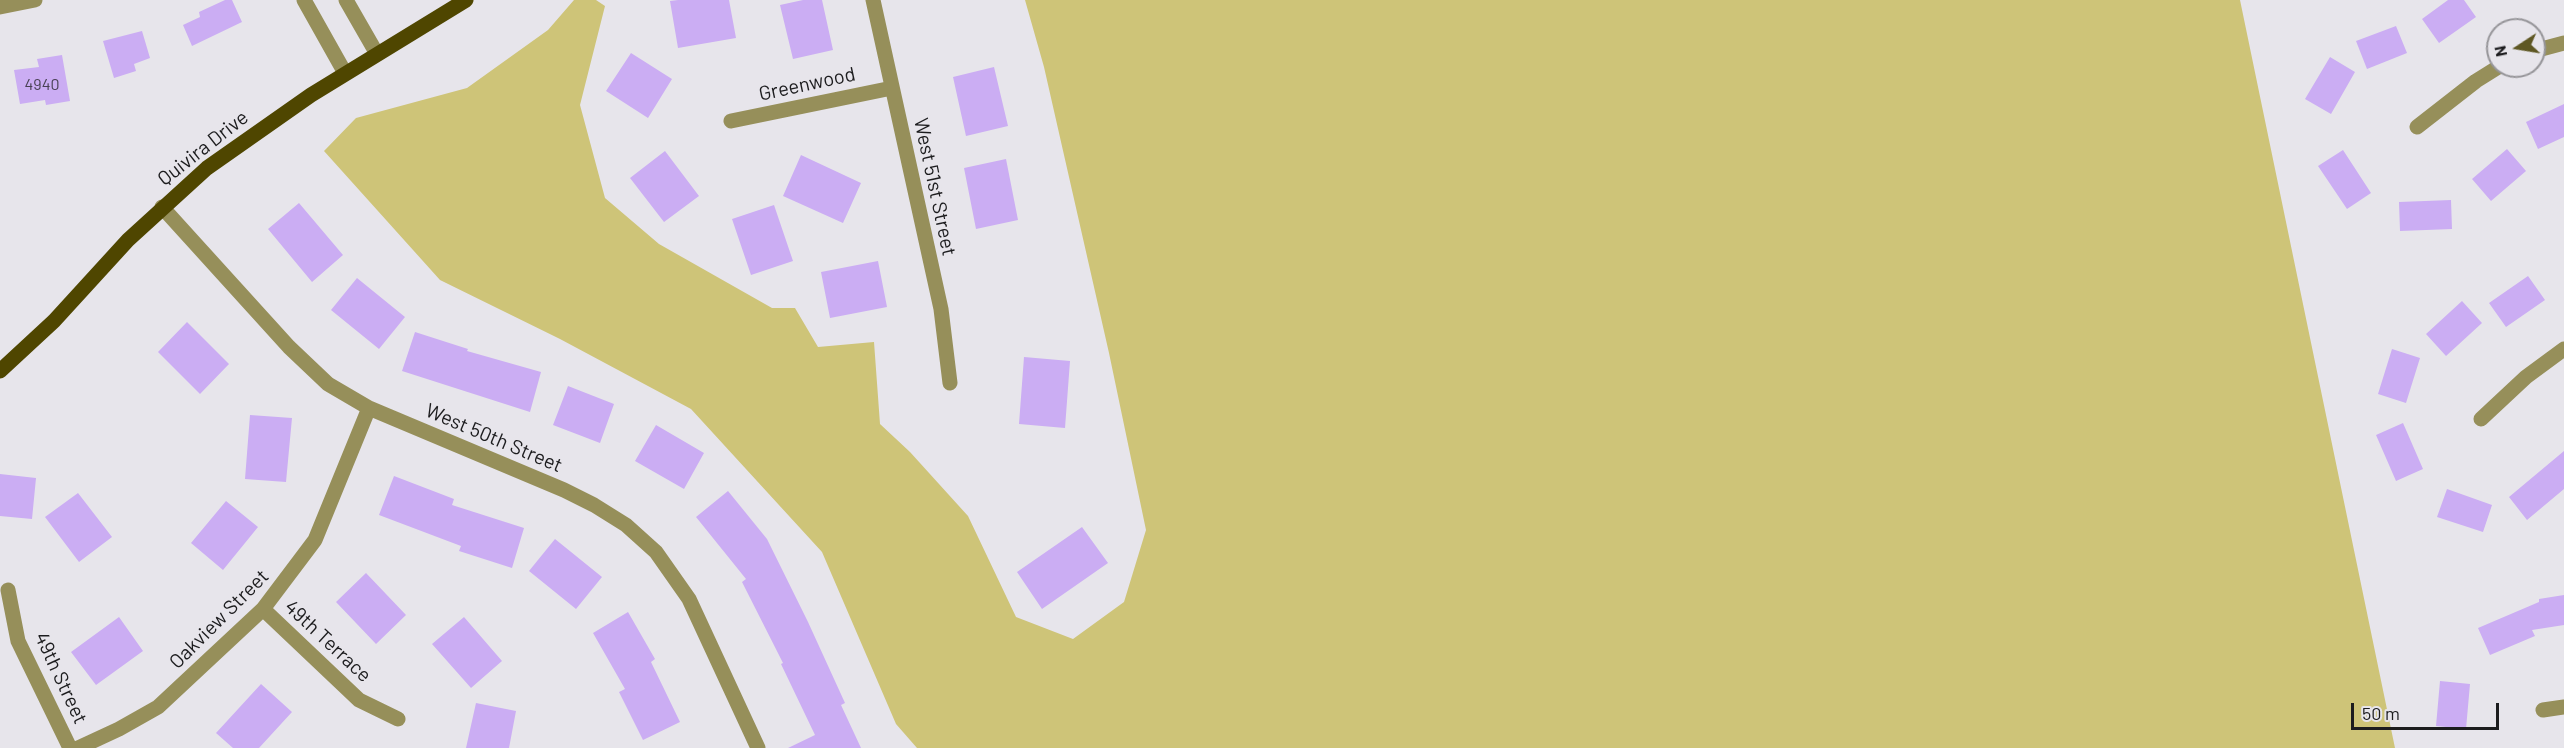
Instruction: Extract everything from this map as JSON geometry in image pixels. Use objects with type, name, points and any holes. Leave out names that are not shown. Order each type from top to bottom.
[{"type":"main road","name":"Quivira Drive","points":[[0,371],[54,321],[128,240],[207,168],[345,73],[466,0]]},
{"type":"street","points":[[0,7],[35,0]]},
{"type":"street","points":[[304,0],[345,73]]},
{"type":"street","points":[[346,0],[377,54]]},
{"type":"street","name":"West 51st Street","points":[[873,0],[941,309],[950,383]]},
{"type":"street","points":[[2546,48],[2564,43]]},
{"type":"street","points":[[2417,127],[2486,75]]},
{"type":"street","name":"Greenwood","points":[[731,121],[892,87]]},
{"type":"street","name":"West 50th Street","points":[[162,207],[313,372],[328,384],[369,408],[564,490],[594,505],[626,525],[656,552],[689,599],[758,748]]},
{"type":"street","points":[[2481,419],[2526,377],[2564,349]]},
{"type":"street","name":"Oakview Street","points":[[78,748],[158,707],[263,609],[315,540],[369,408]]},
{"type":"street","name":"49th Street","points":[[8,590],[18,641],[70,748]]},
{"type":"street","name":"49th Terrace","points":[[263,609],[359,700],[398,719]]},
{"type":"street","points":[[2542,710],[2564,707]]},
{"type":"shaded area","points":[[574,0],[596,0],[605,6],[580,105],[605,198],[659,244],[772,308],[795,308],[818,347],[874,342],[880,424],[910,452],[968,516],[1016,617],[1073,639],[1124,602],[1146,530],[1109,353],[1044,67],[1025,0],[2240,0],[2395,748],[917,748],[896,724],[822,552],[691,409],[560,339],[440,280],[324,151],[356,118],[467,88],[548,30]]},
{"type":"building","points":[[225,0],[232,0],[242,22],[192,46],[183,25],[200,17],[199,12]]},
{"type":"building","points":[[729,0],[736,38],[678,48],[670,1]]},
{"type":"building","points":[[803,0],[822,0],[833,50],[793,59],[780,5]]},
{"type":"building","points":[[2448,0],[2464,0],[2476,17],[2439,43],[2422,19]]},
{"type":"building","points":[[2396,26],[2407,53],[2367,69],[2356,41]]},
{"type":"building","points":[[142,31],[150,58],[134,64],[136,71],[114,78],[103,41]]},
{"type":"building","points":[[631,53],[672,79],[648,118],[606,91]]},
{"type":"building","points":[[62,55],[70,101],[46,105],[45,100],[20,104],[14,70],[39,67],[37,59]]},
{"type":"building","points":[[2330,57],[2355,72],[2331,114],[2305,99]]},
{"type":"building","points":[[994,67],[1008,126],[966,136],[953,77]]},
{"type":"building","points":[[2564,104],[2564,137],[2538,149],[2526,122]]},
{"type":"building","points":[[2507,149],[2526,171],[2491,201],[2472,179]]},
{"type":"building","points":[[2343,150],[2371,193],[2347,209],[2318,166]]},
{"type":"building","points":[[665,151],[699,196],[664,222],[630,178]]},
{"type":"building","points":[[801,155],[861,183],[843,223],[783,196]]},
{"type":"building","points":[[1006,159],[1018,220],[976,229],[964,168]]},
{"type":"building","points":[[2451,200],[2452,229],[2400,231],[2399,202]]},
{"type":"building","points":[[299,203],[343,255],[312,282],[268,229]]},
{"type":"building","points":[[774,205],[793,261],[751,275],[732,219]]},
{"type":"building","points":[[878,261],[887,307],[830,318],[821,272]]},
{"type":"building","points":[[2528,276],[2545,300],[2506,327],[2489,303]]},
{"type":"building","points":[[357,278],[405,317],[379,349],[331,310]]},
{"type":"building","points":[[2462,301],[2482,323],[2446,356],[2426,334]]},
{"type":"building","points":[[187,322],[229,364],[200,394],[158,352]]},
{"type":"building","points":[[415,332],[468,349],[467,351],[541,372],[530,412],[402,371]]},
{"type":"building","points":[[2392,349],[2420,358],[2406,403],[2378,394]]},
{"type":"building","points":[[1024,357],[1070,361],[1065,428],[1019,424]]},
{"type":"building","points":[[568,386],[614,404],[600,443],[553,425]]},
{"type":"building","points":[[250,415],[292,418],[286,482],[245,479]]},
{"type":"building","points":[[2403,423],[2423,469],[2396,481],[2376,435]]},
{"type":"building","points":[[656,425],[704,453],[684,489],[635,461]]},
{"type":"building","points":[[2564,451],[2564,489],[2527,520],[2509,497]]},
{"type":"building","points":[[0,474],[36,478],[32,519],[0,516]]},
{"type":"building","points":[[394,476],[454,499],[452,505],[524,528],[512,568],[459,551],[461,546],[379,515]]},
{"type":"building","points":[[2447,489],[2492,505],[2483,532],[2437,517]]},
{"type":"building","points":[[728,491],[767,539],[845,703],[841,705],[861,748],[788,748],[815,735],[781,664],[783,663],[742,582],[746,579],[696,517]]},
{"type":"building","points":[[78,493],[112,537],[79,562],[45,517]]},
{"type":"building","points":[[226,501],[258,527],[223,570],[191,543]]},
{"type":"building","points":[[1082,527],[1108,563],[1042,609],[1017,572]]},
{"type":"building","points":[[555,539],[602,577],[576,609],[529,571]]},
{"type":"building","points":[[366,573],[406,615],[376,644],[336,602]]},
{"type":"building","points":[[2564,595],[2564,625],[2532,630],[2535,636],[2490,655],[2478,628],[2539,602],[2539,599]]},
{"type":"building","points":[[628,612],[655,659],[651,662],[680,722],[643,740],[619,692],[625,689],[593,633]]},
{"type":"building","points":[[119,617],[143,651],[96,685],[71,652]]},
{"type":"building","points":[[464,617],[502,661],[471,688],[432,644]]},
{"type":"building","points":[[2440,681],[2470,684],[2466,729],[2436,726]]},
{"type":"building","points":[[261,684],[292,712],[259,748],[233,748],[216,733]]},
{"type":"building","points":[[476,703],[516,711],[509,748],[466,748]]}]
